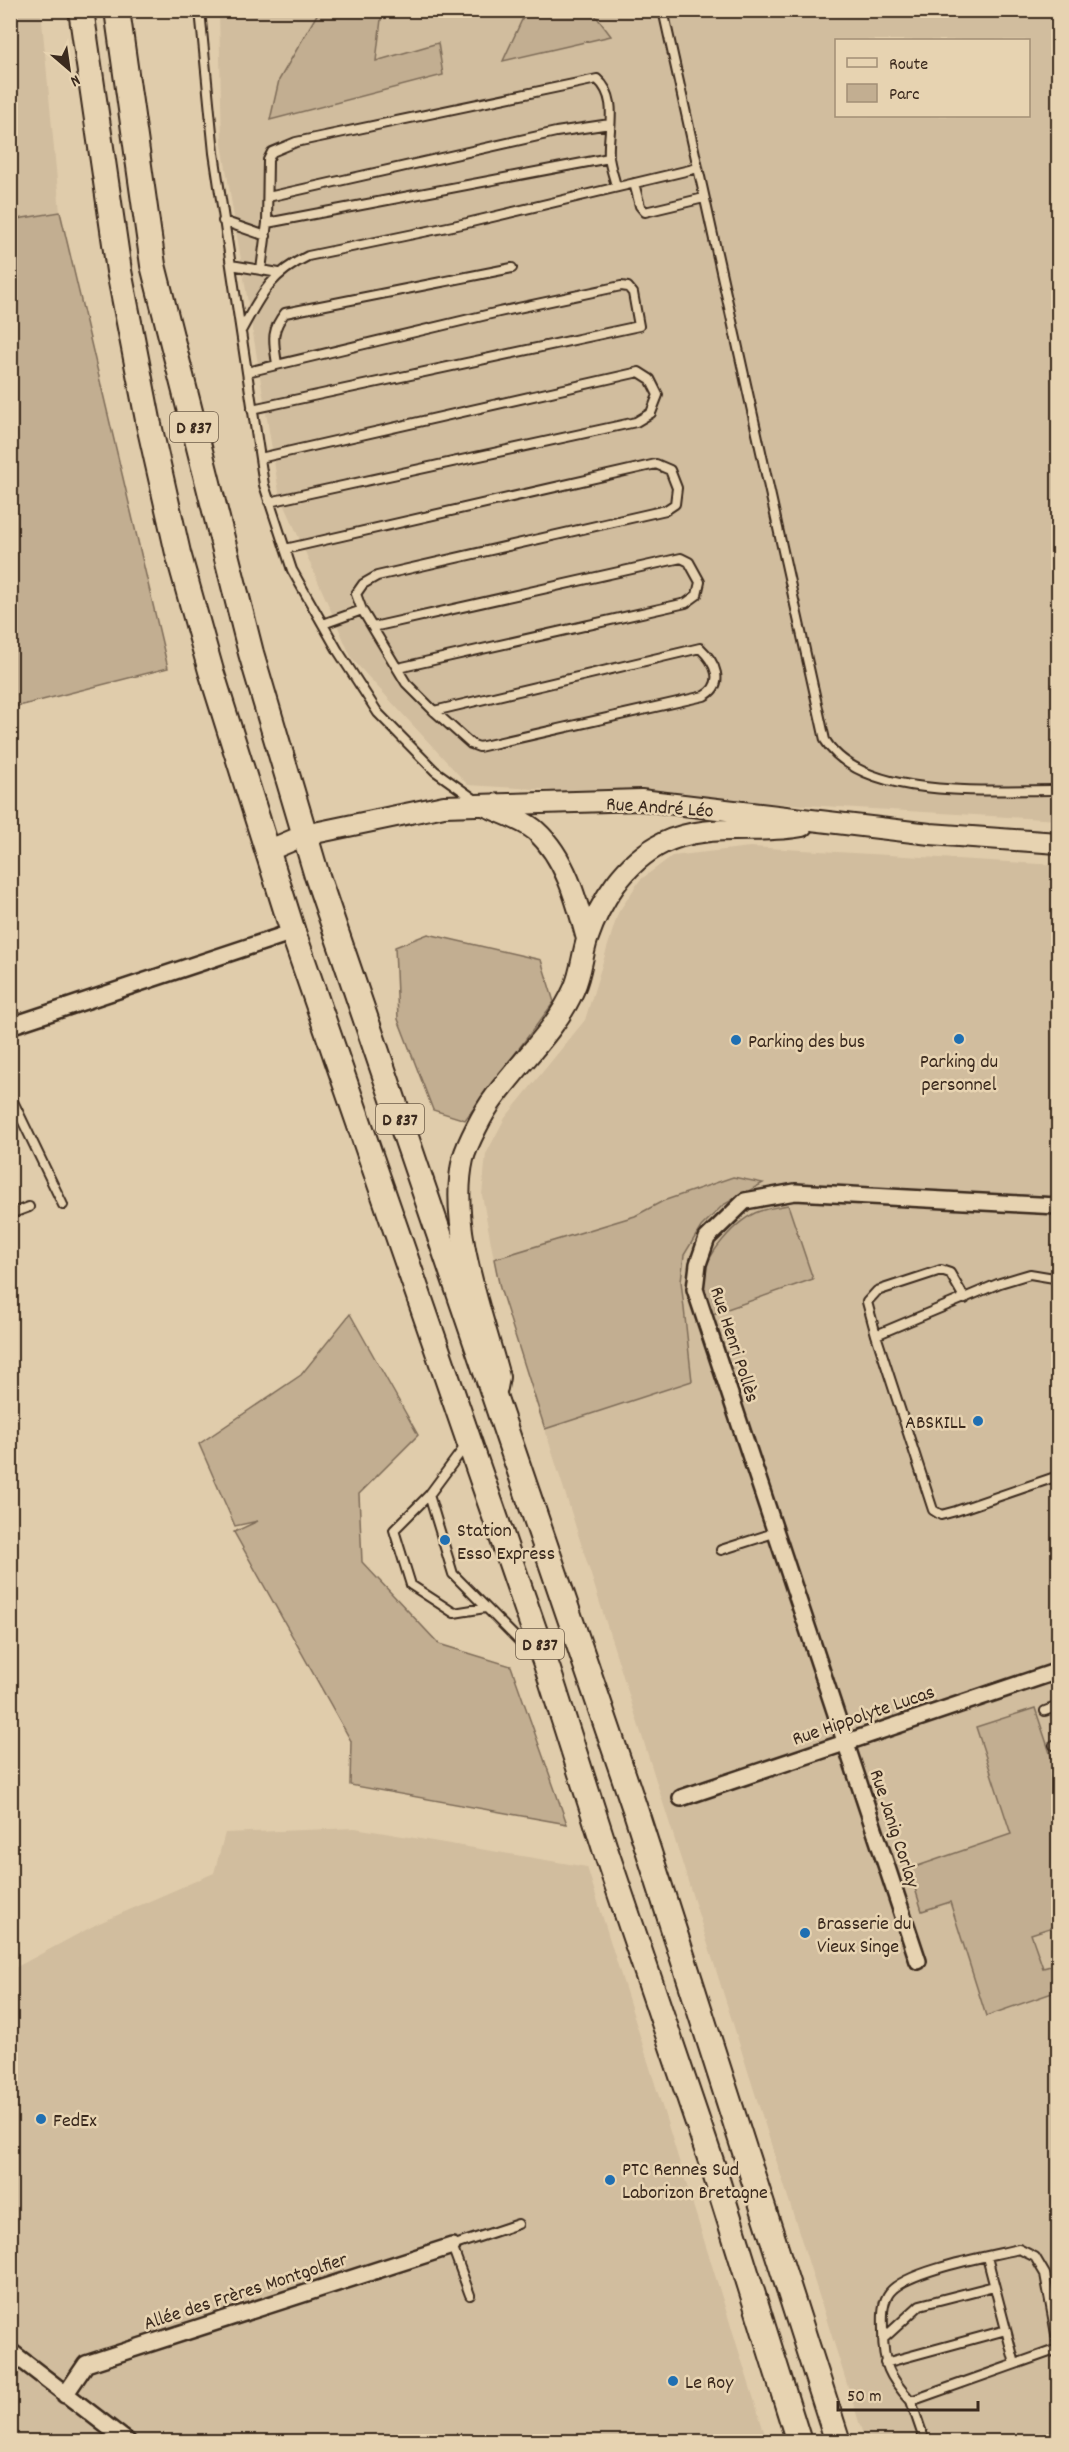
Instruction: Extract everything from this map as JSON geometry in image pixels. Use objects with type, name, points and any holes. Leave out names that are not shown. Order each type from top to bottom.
[{"type":"main road","name":"D 837","points":[[81,10],[119,270],[149,425],[178,553],[293,932],[548,1670],[606,1852],[713,2167],[799,2442]]},
{"type":"main road","name":"D 837","points":[[117,10],[153,265],[251,653],[305,835],[495,1403],[636,1812],[838,2442]]},
{"type":"street","name":"Rue André Léo","points":[[267,851],[305,835],[444,806],[641,800],[821,822],[1059,843]]},
{"type":"street","points":[[481,804],[536,830],[559,860],[575,896],[587,939]]},
{"type":"street","points":[[495,1403],[499,1377],[464,1235],[460,1202],[464,1158],[492,1100],[546,1034],[574,989],[587,939],[607,896],[627,869],[664,843],[713,830],[779,831],[821,822]]},
{"type":"street","points":[[10,1026],[293,932]]},
{"type":"street","name":"Rue Henri Pollès","points":[[846,1742],[694,1289],[698,1263],[707,1238],[745,1201],[795,1192],[1059,1206]]},
{"type":"street","name":"Rue Hippolyte Lucas","points":[[681,1798],[1059,1671]]},
{"type":"street","name":"Rue Janig Corlay","points":[[846,1742],[918,1961]]},
{"type":"street","name":"Allée des Frères Montgolfier","points":[[65,2395],[86,2364],[452,2246]]},
{"type":"street","points":[[10,2351],[128,2442]]},
{"type":"lane","points":[[200,10],[223,221],[260,458],[270,502],[292,570],[378,713],[435,771],[481,804]]},
{"type":"lane","points":[[663,10],[825,740],[846,764],[884,780],[944,790],[1059,790]]},
{"type":"lane","points":[[261,270],[267,223],[268,160],[272,152],[282,147],[597,79],[605,86],[610,97],[609,158],[616,186]]},
{"type":"lane","points":[[268,197],[556,132],[610,124]]},
{"type":"lane","points":[[267,223],[609,158]]},
{"type":"lane","points":[[241,331],[265,286],[279,273],[308,256],[467,223],[698,168]]},
{"type":"lane","points":[[634,183],[640,206],[645,212],[704,198]]},
{"type":"lane","points":[[223,221],[266,236]]},
{"type":"lane","points":[[231,265],[279,273]]},
{"type":"lane","points":[[278,364],[273,340],[275,324],[285,313],[512,268]]},
{"type":"lane","points":[[247,372],[499,312],[621,286],[628,287],[633,293],[639,326],[252,409]]},
{"type":"lane","points":[[260,458],[639,372],[650,379],[658,395],[651,414],[636,422],[270,502]]},
{"type":"lane","points":[[285,549],[656,464],[670,470],[677,488],[675,504],[666,510],[377,576],[363,584],[356,594],[362,610],[406,682],[434,711],[471,744],[479,747],[704,696],[713,691],[717,681],[715,666],[700,648],[434,711]]},
{"type":"lane","points":[[373,627],[681,558],[689,562],[700,582],[697,595],[686,603],[398,668]]},
{"type":"lane","points":[[323,624],[362,610]]},
{"type":"lane","points":[[10,1095],[63,1205]]},
{"type":"lane","points":[[10,1214],[29,1207]]},
{"type":"lane","points":[[965,1299],[950,1273],[941,1270],[877,1291],[867,1302],[933,1510],[941,1515],[956,1511],[1059,1476]]},
{"type":"lane","points":[[876,1335],[1000,1283],[1030,1274],[1054,1278],[1059,1282]]},
{"type":"lane","points":[[470,1439],[429,1495],[394,1530],[411,1585],[454,1613],[485,1608]]},
{"type":"lane","points":[[429,1495],[453,1574],[548,1670]]},
{"type":"lane","points":[[721,1550],[777,1533]]},
{"type":"lane","points":[[1045,1711],[1059,1706]]},
{"type":"lane","points":[[470,2295],[452,2246],[518,2224]]},
{"type":"lane","points":[[911,2401],[1059,2347],[1045,2274],[1035,2257],[1019,2249],[907,2278],[889,2292],[883,2310],[885,2363],[891,2379],[911,2401],[925,2442]]},
{"type":"lane","points":[[987,2257],[1014,2364]]},
{"type":"lane","points":[[883,2339],[920,2305],[994,2286]]},
{"type":"lane","points":[[885,2363],[1006,2330]]},
{"type":"shaded area","points":[[11,11],[41,11],[60,212],[11,220]]},
{"type":"shaded area","points":[[219,11],[1058,11],[1058,820],[468,785],[352,659],[279,492],[222,144]]},
{"type":"shaded area","points":[[750,847],[1058,865],[1058,2441],[865,2441],[498,1281],[482,1195],[486,1154],[505,1118],[585,1020],[618,913],[640,880],[672,856]]},
{"type":"shaded area","points":[[355,1828],[587,1867],[767,2441],[11,2442],[11,1970],[97,1924],[214,1873],[225,1833]]},
{"type":"green space","points":[[319,11],[382,11],[376,61],[438,43],[443,75],[270,120],[279,80]]},
{"type":"green space","points":[[526,11],[592,11],[611,36],[503,61]]},
{"type":"green space","points":[[60,212],[168,668],[11,708],[11,220]]},
{"type":"green space","points":[[428,934],[541,960],[554,1002],[465,1120],[433,1110],[398,1019],[395,947]]},
{"type":"green space","points":[[733,1177],[763,1183],[723,1205],[701,1227],[684,1255],[681,1281],[692,1381],[545,1429],[500,1288],[494,1259],[635,1216],[663,1201]]},
{"type":"green space","points":[[788,1205],[813,1279],[713,1314],[703,1282],[715,1250],[732,1230],[751,1215]]},
{"type":"green space","points":[[350,1314],[418,1435],[359,1494],[362,1562],[439,1644],[511,1666],[567,1824],[350,1785],[351,1741],[234,1532],[258,1521],[235,1526],[199,1444],[301,1375]]},
{"type":"green space","points":[[1035,1708],[1058,1777],[1058,1903],[1051,1906],[1056,1926],[1031,1934],[1043,1968],[1058,1964],[1058,1991],[986,2016],[950,1902],[922,1911],[909,1869],[1011,1834],[976,1727]]},
{"type":"place","name":"Parking du personnel","points":[[959,1039]]},
{"type":"place","name":"Parking des bus","points":[[736,1040]]},
{"type":"place","name":"ABSKILL","points":[[978,1421]]},
{"type":"place","name":"Station Esso Express","points":[[445,1540]]},
{"type":"place","name":"Brasserie du Vieux Singe","points":[[805,1933]]},
{"type":"place","name":"FedEx","points":[[41,2119]]},
{"type":"place","name":"PTC Rennes Sud Laborizon Bretagne","points":[[610,2180]]},
{"type":"place","name":"Le Roy","points":[[673,2381]]}]
